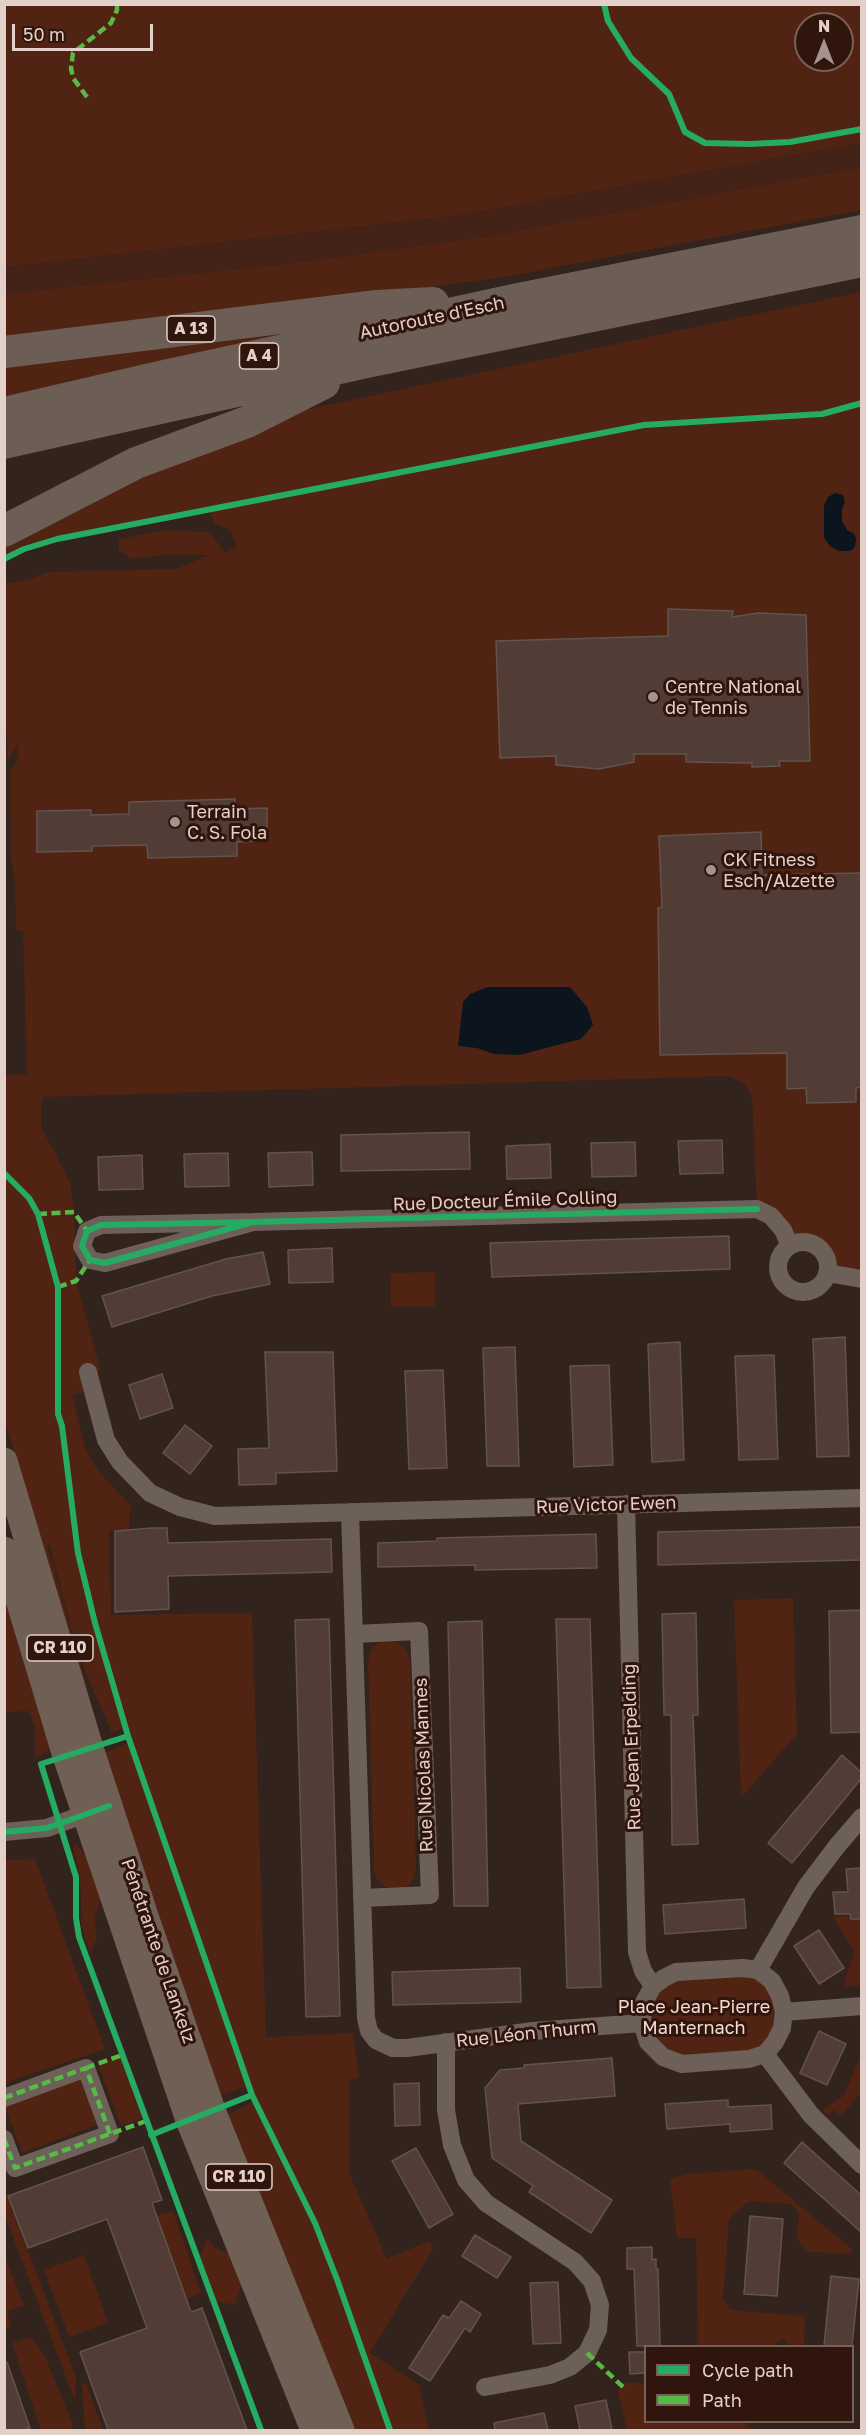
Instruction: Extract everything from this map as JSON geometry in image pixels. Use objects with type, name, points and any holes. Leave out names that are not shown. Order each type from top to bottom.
[{"type":"highway","name":"Autoroute d'Esch","points":[[4,414],[159,377],[514,300],[861,231]]},
{"type":"highway","name":"Autoroute d'Esch","points":[[4,443],[367,362],[861,261]]},
{"type":"highway","name":"A 13","points":[[4,352],[377,306],[514,300]]},
{"type":"highway","name":"A 4","points":[[4,531],[136,463],[247,422],[367,362]]},
{"type":"main road","name":"Pénétrante de Lankelz","points":[[4,1461],[97,1810],[189,2120],[314,2430]]},
{"type":"main road","name":"Pénétrante de Lankelz","points":[[4,1550],[97,1810],[146,1919],[213,2110],[341,2430]]},
{"type":"street","name":"Rue Docteur Émile Colling","points":[[253,1222],[105,1263],[90,1260],[82,1246],[87,1232],[101,1225],[757,1209],[771,1216],[783,1230],[790,1246]]},
{"type":"street","points":[[798,1242],[814,1245],[825,1256],[827,1273],[819,1286],[812,1290],[795,1291],[788,1287],[778,1274],[777,1266],[783,1251],[798,1242]]},
{"type":"street","points":[[827,1273],[861,1279]]},
{"type":"street","name":"Rue Victor Ewen","points":[[88,1372],[106,1440],[120,1462],[150,1492],[180,1507],[215,1516],[861,1498]]},
{"type":"street","name":"Rue Jean Erpelding","points":[[626,1504],[637,1952],[643,1971],[653,1986]]},
{"type":"street","points":[[350,1512],[366,2018],[369,2031],[376,2040],[393,2048],[446,2042],[446,2109],[452,2145],[466,2180],[486,2203],[574,2262],[592,2281],[600,2305],[598,2330],[587,2353],[570,2367],[550,2375],[485,2387]]},
{"type":"street","name":"Rue Nicolas Mannes","points":[[354,1634],[419,1631],[430,1895],[362,1898]]},
{"type":"street","points":[[4,1832],[47,1828],[97,1810]]},
{"type":"street","points":[[758,1970],[806,1887],[861,1817]]},
{"type":"street","points":[[743,1968],[758,1970],[772,1981],[780,1996],[784,2012],[782,2028],[776,2042],[765,2054],[749,2059],[682,2064],[663,2057],[648,2042],[642,2024],[643,2004],[653,1986],[676,1972],[743,1968]]},
{"type":"street","points":[[784,2012],[861,2006]]},
{"type":"street","name":"Rue Léon Thurm","points":[[446,2042],[533,2031],[642,2024]]},
{"type":"street","points":[[765,2054],[811,2115],[861,2165]]},
{"type":"street","points":[[4,2098],[87,2068],[110,2134],[15,2168],[4,2139]]},
{"type":"shaded area","points":[[861,143],[861,167],[485,237],[277,265],[5,294],[5,267],[460,215]]},
{"type":"shaded area","points":[[835,493],[843,495],[845,502],[842,509],[842,521],[856,539],[855,547],[850,551],[839,551],[830,546],[824,538],[824,506],[828,497]]},
{"type":"shaded area","points":[[488,987],[570,987],[587,1007],[593,1025],[581,1039],[519,1055],[494,1054],[477,1048],[458,1046],[463,1002],[470,994]]},
{"type":"green space","points":[[5,4],[861,5],[861,143],[460,215],[5,267]]},
{"type":"green space","points":[[861,167],[861,210],[498,278],[5,343],[4,294],[277,265],[485,237]]},
{"type":"green space","points":[[861,292],[861,1279],[827,1273],[825,1256],[820,1250],[806,1242],[798,1242],[757,1209],[752,1097],[744,1083],[728,1076],[42,1097],[41,1126],[70,1183],[74,1212],[76,1281],[100,1368],[93,1390],[72,1395],[85,1448],[98,1471],[132,1507],[129,1513],[129,1530],[109,1530],[111,1615],[252,1613],[266,2037],[353,2033],[359,2077],[350,2079],[349,2173],[387,2259],[429,2241],[434,2247],[370,2353],[419,2385],[429,2430],[352,2430],[227,2115],[255,2101],[248,2086],[219,2096],[103,1754],[131,1742],[126,1727],[112,1733],[78,1654],[50,1546],[47,1545],[101,1738],[5,1421],[5,1075],[27,1074],[23,932],[16,930],[15,882],[11,860],[10,772],[18,759],[18,743],[8,760],[4,687],[4,584],[34,578],[48,572],[176,569],[209,555],[165,555],[132,559],[119,551],[119,539],[165,530],[210,532],[225,553],[237,547],[230,530],[215,524],[209,509],[23,545],[5,557],[5,547],[247,422]],"holes":[[[845,502],[842,509],[842,521],[847,530],[854,534],[824,538]]]},
{"type":"green space","points":[[275,330],[276,335],[5,400],[4,361]]},
{"type":"green space","points":[[435,1272],[435,1306],[391,1307],[390,1273]]},
{"type":"green space","points":[[4,1581],[54,1748],[35,1758],[35,1727],[29,1711],[5,1712]]},
{"type":"green space","points":[[793,1598],[797,1734],[741,1798],[734,1600]]},
{"type":"green space","points":[[389,1640],[399,1643],[407,1651],[410,1662],[416,1867],[414,1878],[407,1887],[396,1890],[385,1887],[377,1880],[374,1869],[368,1662],[370,1651],[378,1643]]},
{"type":"green space","points":[[75,1843],[92,1864],[102,1896],[95,1918],[97,1938],[90,1953],[82,1928],[80,1876],[73,1848]]},
{"type":"green space","points":[[35,1859],[105,2049],[5,2083],[5,1860]]},
{"type":"green space","points":[[861,1915],[861,1985],[843,1987],[854,1951],[833,1917]]},
{"type":"green space","name":"Place Jean-Pierre Manternach","points":[[758,1970],[784,2012],[765,2054],[663,2057],[643,2004],[664,1978]]},
{"type":"green space","points":[[122,2055],[145,2117],[121,2126],[98,2064]]},
{"type":"green space","points":[[861,2056],[861,2092],[841,2116],[834,2110],[828,2115],[823,2110],[843,2096]]},
{"type":"green space","points":[[82,2078],[99,2124],[22,2153],[5,2106]]},
{"type":"green space","points":[[756,2169],[852,2249],[851,2254],[808,2252],[797,2239],[799,2212],[790,2204],[749,2201],[729,2219],[723,2300],[731,2310],[805,2316],[804,2345],[788,2345],[784,2339],[773,2345],[698,2345],[696,2238],[677,2238],[670,2179],[688,2174]]},
{"type":"green space","points":[[4,2188],[76,2377],[75,2401],[5,2216]]},
{"type":"green space","points":[[173,2211],[201,2293],[186,2299],[156,2216]]},
{"type":"green space","points":[[207,2238],[214,2247],[229,2254],[242,2283],[235,2305],[216,2301],[200,2256]]},
{"type":"green space","points":[[4,2255],[24,2305],[7,2311],[11,2326],[5,2329]]},
{"type":"green space","points":[[84,2255],[108,2323],[69,2337],[44,2270]]},
{"type":"green space","points":[[31,2337],[45,2356],[73,2425],[72,2430],[41,2430],[12,2343]]},
{"type":"green space","points":[[82,2383],[86,2383],[103,2430],[85,2430]]},
{"type":"green space","points":[[625,2383],[644,2383],[644,2423],[746,2423],[751,2430],[627,2430],[618,2390]]},
{"type":"building","name":"Centre National de Tennis","points":[[668,609],[733,611],[732,617],[758,613],[806,615],[810,761],[779,761],[780,766],[752,767],[752,763],[686,762],[686,754],[634,754],[634,762],[599,769],[556,765],[556,756],[500,758],[496,641],[668,636]]},
{"type":"building","points":[[235,799],[235,809],[267,808],[267,831],[264,837],[257,841],[237,842],[237,856],[148,858],[147,845],[92,846],[92,851],[37,852],[37,811],[91,810],[91,815],[129,814],[129,802]]},
{"type":"building","points":[[761,832],[762,875],[861,873],[861,1087],[856,1088],[856,1102],[807,1103],[806,1088],[787,1089],[787,1053],[660,1055],[658,908],[662,907],[659,836]]},
{"type":"building","points":[[469,1132],[470,1169],[341,1171],[341,1135]]},
{"type":"building","points":[[722,1140],[723,1173],[680,1174],[678,1141]]},
{"type":"building","points":[[635,1142],[636,1176],[592,1177],[591,1143]]},
{"type":"building","points":[[550,1144],[551,1178],[507,1179],[506,1146]]},
{"type":"building","points":[[312,1152],[313,1185],[269,1187],[268,1153]]},
{"type":"building","points":[[228,1153],[229,1186],[185,1187],[184,1154]]},
{"type":"building","points":[[142,1155],[143,1189],[99,1190],[98,1157]]},
{"type":"building","points":[[729,1236],[730,1269],[492,1277],[490,1243]]},
{"type":"building","points":[[332,1248],[333,1282],[289,1283],[288,1250]]},
{"type":"building","points":[[263,1252],[270,1284],[212,1296],[112,1327],[102,1296],[226,1259]]},
{"type":"building","points":[[845,1337],[849,1456],[817,1457],[813,1339]]},
{"type":"building","points":[[680,1342],[684,1460],[652,1462],[648,1344]]},
{"type":"building","points":[[515,1347],[519,1466],[487,1466],[483,1348]]},
{"type":"building","points":[[265,1352],[333,1352],[337,1471],[276,1473],[276,1484],[239,1485],[238,1449],[269,1448]]},
{"type":"building","points":[[774,1355],[778,1459],[739,1460],[735,1356]]},
{"type":"building","points":[[609,1365],[613,1465],[574,1467],[570,1366]]},
{"type":"building","points":[[443,1370],[447,1468],[409,1469],[405,1371]]},
{"type":"building","points":[[162,1374],[173,1408],[140,1419],[129,1385]]},
{"type":"building","points":[[185,1425],[212,1446],[190,1474],[163,1453]]},
{"type":"building","points":[[861,1527],[861,1560],[658,1565],[658,1532]]},
{"type":"building","points":[[167,1528],[168,1543],[331,1539],[332,1572],[168,1576],[169,1609],[115,1612],[115,1531]]},
{"type":"building","points":[[596,1534],[597,1568],[475,1570],[475,1565],[378,1567],[378,1543],[437,1541],[437,1538]]},
{"type":"building","points":[[861,1610],[861,1732],[831,1733],[829,1611]]},
{"type":"building","points":[[696,1613],[698,1715],[693,1715],[698,1844],[672,1845],[671,1715],[664,1715],[662,1614]]},
{"type":"building","points":[[329,1619],[340,2016],[306,2017],[295,1620]]},
{"type":"building","points":[[556,1619],[590,1619],[601,1987],[567,1988]]},
{"type":"building","points":[[482,1621],[488,1906],[454,1906],[448,1622]]},
{"type":"building","points":[[842,1755],[861,1772],[861,1779],[792,1863],[768,1843]]},
{"type":"building","points":[[861,1868],[861,1919],[851,1919],[850,1914],[835,1914],[833,1892],[848,1892],[846,1869]]},
{"type":"building","points":[[744,1899],[746,1928],[665,1934],[663,1905]]},
{"type":"building","points":[[819,1930],[844,1968],[819,1984],[794,1946]]},
{"type":"building","points":[[520,1968],[521,2002],[393,2005],[392,1972]]},
{"type":"building","points":[[819,2031],[846,2044],[827,2085],[800,2073]]},
{"type":"building","points":[[612,2058],[615,2096],[518,2104],[521,2141],[612,2200],[591,2233],[529,2192],[533,2186],[492,2158],[485,2088],[500,2070],[524,2068],[524,2065]]},
{"type":"building","points":[[419,2083],[420,2125],[395,2126],[394,2084]]},
{"type":"building","points":[[728,2100],[728,2107],[771,2105],[772,2129],[730,2132],[730,2124],[667,2129],[665,2104]]},
{"type":"building","points":[[802,2142],[861,2195],[861,2232],[784,2163]]},
{"type":"building","points":[[143,2147],[162,2200],[152,2203],[191,2312],[202,2308],[247,2430],[108,2430],[80,2352],[147,2328],[107,2219],[28,2248],[8,2196]]},
{"type":"building","points":[[416,2148],[453,2214],[429,2228],[392,2161]]},
{"type":"building","points":[[750,2216],[783,2219],[777,2296],[744,2294]]},
{"type":"building","points":[[475,2235],[511,2257],[497,2278],[462,2256]]},
{"type":"building","points":[[652,2247],[652,2260],[656,2259],[656,2269],[658,2269],[660,2345],[637,2346],[634,2269],[627,2269],[627,2248]]},
{"type":"building","points":[[831,2276],[859,2279],[852,2345],[824,2345]]},
{"type":"building","points":[[558,2282],[561,2343],[533,2344],[530,2283]]},
{"type":"building","points":[[461,2301],[481,2314],[470,2332],[465,2328],[430,2381],[409,2368],[443,2315],[449,2318]]},
{"type":"building","points":[[629,2352],[644,2352],[644,2373],[630,2374]]},
{"type":"building","points":[[4,2362],[7,2362],[30,2428],[4,2430]]},
{"type":"building","points":[[606,2400],[612,2430],[580,2430],[575,2406]]},
{"type":"building","points":[[544,2413],[548,2430],[495,2430],[494,2423]]},
{"type":"marked path","points":[[87,97],[73,78],[71,68],[73,53],[111,23],[117,10],[117,4]]},
{"type":"marked path","points":[[38,1214],[74,1212],[87,1231]]},
{"type":"marked path","points":[[58,1287],[76,1281],[90,1260]]},
{"type":"marked path","points":[[86,2068],[122,2055]]},
{"type":"marked path","points":[[4,2098],[86,2068],[110,2134]]},
{"type":"marked path","points":[[4,2139],[15,2168],[146,2121]]},
{"type":"marked path","points":[[587,2353],[623,2387]]},
{"type":"cycle path","points":[[604,4],[608,21],[631,58],[669,94],[685,132],[705,143],[790,142],[862,129]]},
{"type":"cycle path","points":[[4,559],[24,549],[57,539],[644,425],[822,414],[862,403]]},
{"type":"cycle path","points":[[4,1173],[29,1198],[38,1214],[58,1287],[58,1414],[62,1426],[78,1553],[95,1623],[128,1736],[252,2095],[315,2223],[390,2430]]},
{"type":"cycle path","points":[[253,1222],[757,1209]]},
{"type":"cycle path","points":[[253,1222],[105,1263],[90,1260],[82,1246],[87,1231],[101,1225],[253,1222]]},
{"type":"cycle path","points":[[128,1736],[41,1764],[76,1877],[76,1918],[79,1937],[261,2430]]},
{"type":"cycle path","points":[[4,1832],[47,1828],[109,1806]]},
{"type":"cycle path","points":[[151,2135],[252,2095]]},
{"type":"place","name":"Centre National de Tennis","points":[[653,697]]},
{"type":"place","name":"Terrain C. S. Fola","points":[[175,822]]},
{"type":"place","name":"CK Fitness Esch/Alzette","points":[[711,870]]}]
